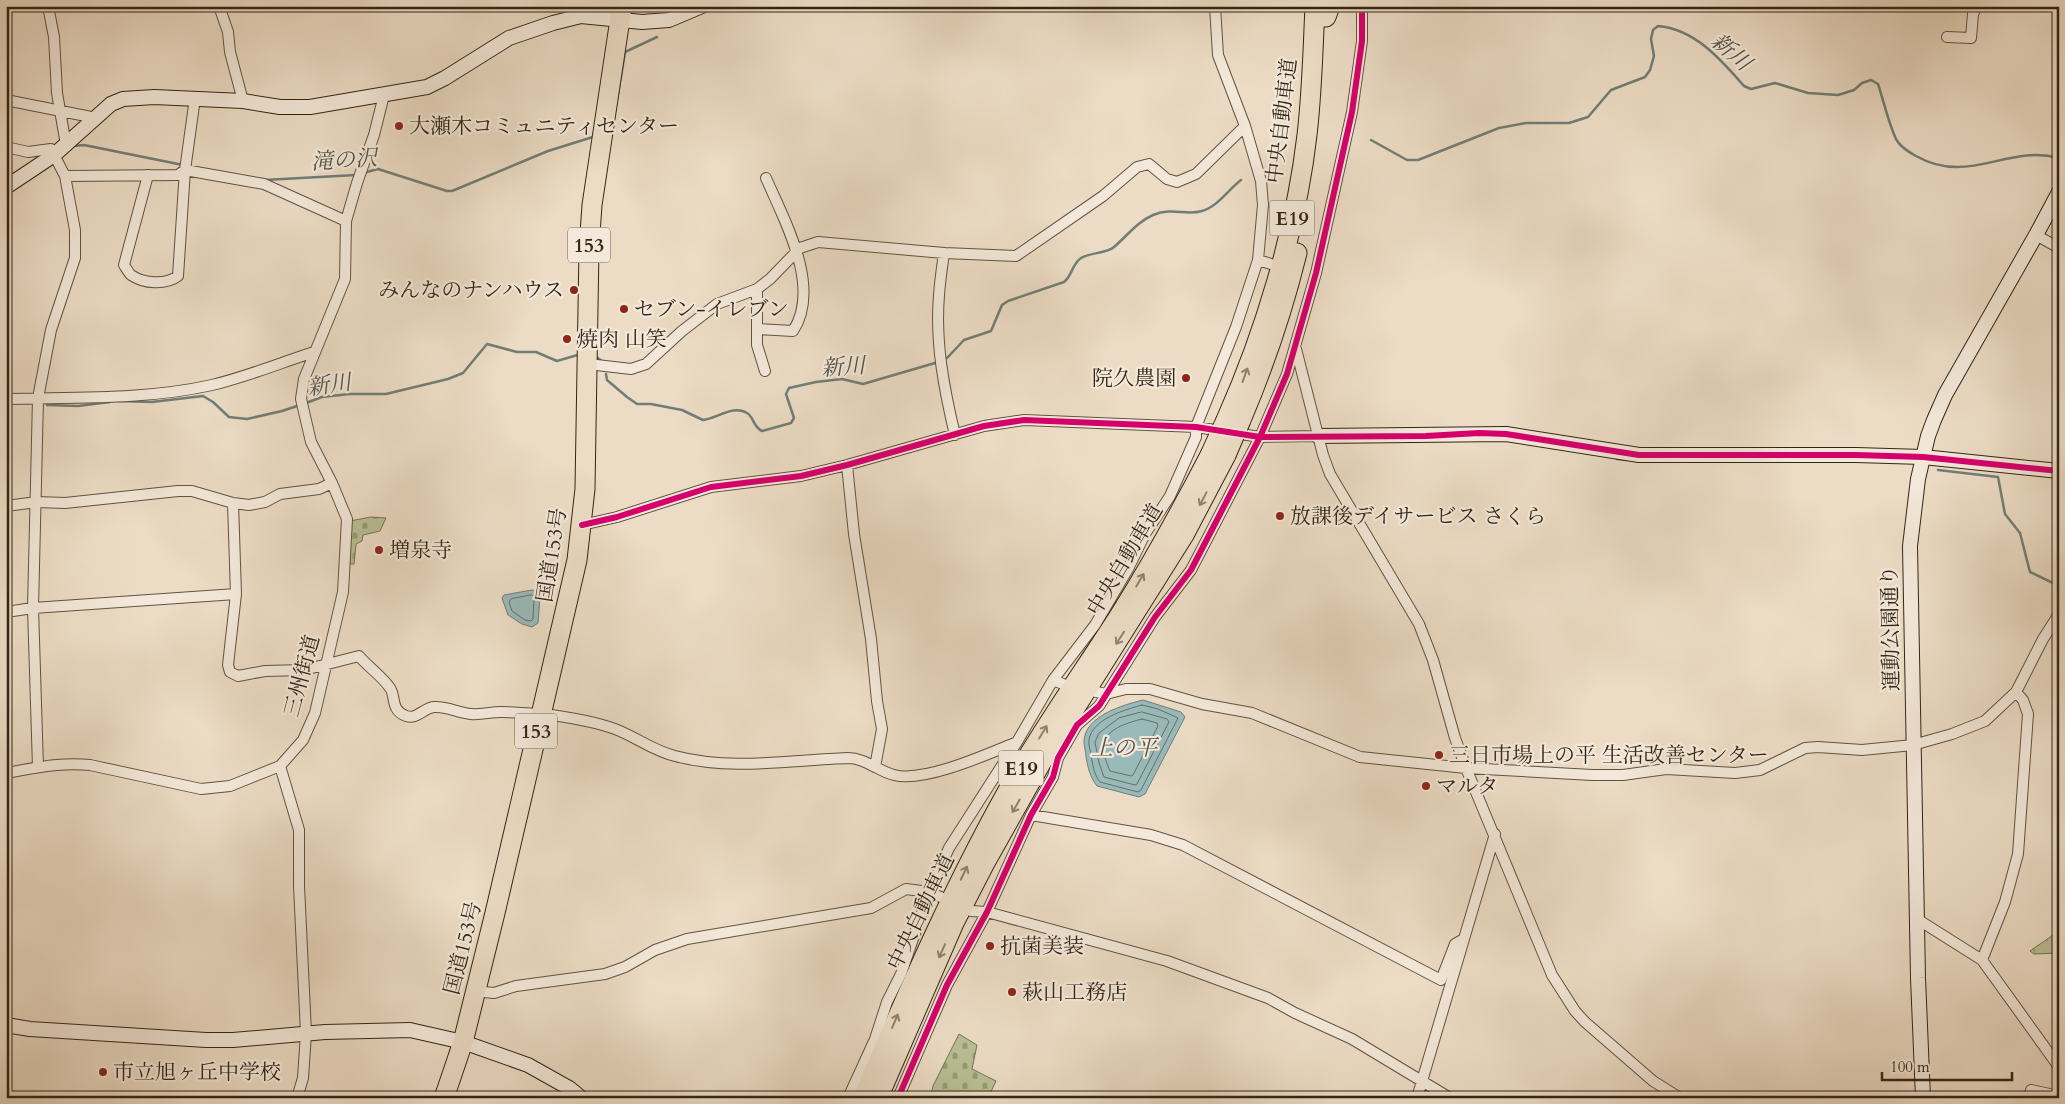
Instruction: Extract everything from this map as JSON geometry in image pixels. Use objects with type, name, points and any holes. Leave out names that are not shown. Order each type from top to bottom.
[{"type":"highway","points":[[1309,6],[1312,73]]},
{"type":"highway","name":"中央自動車道","points":[[878,1098],[954,923],[986,861],[1045,756],[1184,535],[1234,420],[1284,251],[1306,136],[1312,73],[1324,9]]},
{"type":"highway","name":"中央自動車道","points":[[1234,420],[1253,393],[1280,314],[1302,227],[1320,124],[1324,9]]},
{"type":"highway","name":"国道153号","points":[[444,1098],[463,1042],[573,580],[582,524],[587,452],[589,248],[592,205],[621,13]]},
{"type":"highway","name":"中央自動車道","points":[[862,1098],[912,981],[965,870],[1015,778],[1064,698],[1120,613],[1179,514],[1218,455]]},
{"type":"street","points":[[48,6],[54,37],[57,93],[66,145]]},
{"type":"street","points":[[219,6],[228,32],[230,52],[243,101]]},
{"type":"street","points":[[6,187],[54,155],[111,104],[123,99],[154,97],[195,98],[243,101],[280,107],[310,107],[424,87],[438,82],[509,38],[553,23],[581,16],[621,13],[642,22],[669,20],[702,6]]},
{"type":"street","points":[[848,1098],[875,1039],[887,1002],[901,974],[929,892],[949,848],[1053,680],[1095,625],[1128,569],[1145,534],[1170,496],[1196,437],[1196,427],[1236,327],[1258,260],[1263,205],[1261,181],[1245,126],[1218,55],[1215,31],[1215,6]]},
{"type":"street","points":[[898,1098],[947,985],[988,912],[1031,815],[1053,776],[1058,758],[1077,725],[1099,706],[1155,617],[1191,570],[1260,437],[1287,374],[1296,349],[1316,273],[1352,112],[1362,41],[1362,6]]},
{"type":"street","points":[[1947,37],[1971,38],[1973,14],[1977,6]]},
{"type":"street","points":[[6,399],[120,396],[186,389],[213,384],[314,352],[346,279],[346,222],[362,167],[374,135],[384,95]]},
{"type":"street","points":[[148,175],[124,265],[131,275],[154,283],[170,282],[178,276],[185,167],[195,98]]},
{"type":"street","points":[[6,100],[96,118]]},
{"type":"street","points":[[588,357],[631,369],[646,364],[682,331],[717,304],[757,289],[770,279],[800,248],[818,242],[944,253],[1016,256],[1103,196],[1137,167],[1150,164],[1167,179],[1177,182],[1196,174],[1245,126]]},
{"type":"street","points":[[6,146],[28,152],[51,149],[65,176],[75,230],[75,258],[51,330],[38,398],[34,608],[38,767]]},
{"type":"street","points":[[185,167],[264,184],[346,222]]},
{"type":"street","points":[[65,176],[178,175],[185,167]]},
{"type":"street","points":[[758,329],[794,331],[801,311],[803,288],[797,251],[766,178]]},
{"type":"street","name":"運動公園通り","points":[[1924,1098],[1917,919],[1910,546],[1918,479],[1928,436],[1945,395],[2059,192]]},
{"type":"street","points":[[2036,235],[2059,248]]},
{"type":"street","points":[[944,253],[938,294],[938,321],[945,392],[955,435]]},
{"type":"street","points":[[1258,260],[1271,264]]},
{"type":"street","points":[[1299,271],[1316,273]]},
{"type":"street","points":[[757,289],[757,345],[765,370]]},
{"type":"street","points":[[1296,349],[1318,436],[1330,474],[1419,624],[1433,660],[1455,738],[1466,768],[1552,975],[1585,1022],[1653,1081],[1680,1098]]},
{"type":"street","name":"三州街道","points":[[280,766],[302,740],[315,714],[343,592],[346,564],[347,519],[332,483],[311,442],[301,399],[304,379],[314,352]]},
{"type":"street","points":[[582,524],[617,517],[710,487],[801,476],[847,465],[984,426],[1024,420],[1196,427],[1260,437],[1506,434],[1639,455],[1856,455],[1923,458],[2059,471]]},
{"type":"street","points":[[847,465],[854,534],[871,639],[877,701],[882,729],[875,767]]},
{"type":"street","points":[[6,506],[37,502],[65,503],[178,491],[192,491],[233,503],[249,505],[265,502],[280,494],[319,489],[332,483]]},
{"type":"street","points":[[233,503],[236,594],[228,665],[230,672],[238,676],[265,670],[304,670],[359,656],[391,689],[393,704],[404,716],[413,717],[432,707],[449,708],[466,714],[482,715],[498,712],[540,714],[610,727],[650,748],[675,756],[707,762],[758,765],[850,758],[862,760],[894,775],[929,773],[965,763],[1016,742]]},
{"type":"street","points":[[6,612],[34,608],[236,594]]},
{"type":"street","points":[[1092,691],[1106,694],[1126,689],[1150,689],[1202,704],[1252,714],[1270,719],[1360,757],[1466,768],[1592,775],[1623,775],[1666,769],[1735,773],[1760,770],[1806,748],[1862,750],[1913,745],[1952,734],[1985,720],[2016,692],[2042,639],[2059,614]]},
{"type":"street","points":[[1053,680],[1063,684]]},
{"type":"street","points":[[1982,960],[2005,902],[2018,854],[2028,714],[2023,700],[2016,692]]},
{"type":"street","points":[[6,773],[72,763],[90,765],[201,789],[212,789],[230,786],[280,766],[299,830],[299,886],[306,1033],[303,1078],[297,1098]]},
{"type":"street","points":[[1031,815],[1152,835],[1183,845],[1441,980],[1455,944],[1462,940]]},
{"type":"street","points":[[1417,1098],[1462,940],[1495,834]]},
{"type":"street","points":[[484,992],[494,993],[516,986],[605,974],[625,967],[655,950],[687,939],[871,908],[906,889],[929,892],[943,898]]},
{"type":"street","points":[[972,911],[988,912],[1167,961],[1268,998],[1352,1039],[1450,1098]]},
{"type":"street","points":[[1917,919],[1982,960],[2059,1067]]},
{"type":"street","points":[[6,1025],[30,1029],[206,1040],[233,1040],[306,1033],[410,1030],[463,1042],[528,1065],[569,1088],[582,1098]]},
{"type":"street","points":[[2029,1098],[2032,1090],[2059,1096]]},
{"type":"green space","points":[[371,517],[386,518],[380,531],[363,535],[362,541],[356,544],[354,564],[349,564],[350,521]]},
{"type":"green space","points":[[2059,931],[2059,953],[2034,954],[2030,951]]},
{"type":"green space","points":[[959,1034],[977,1045],[972,1069],[996,1081],[988,1098],[930,1098],[933,1086]]},
{"type":"water","name":"増泉寺","points":[[532,590],[537,591],[540,597],[538,623],[532,627],[522,624],[508,615],[502,598],[504,595]]},
{"type":"water","name":"上の平","points":[[1143,700],[1181,712],[1185,717],[1145,794],[1139,797],[1097,786],[1091,776],[1084,744],[1090,725],[1106,713]]},
{"type":"waterway","name":"滝の沢","points":[[663,8],[669,6]]},
{"type":"waterway","name":"新川","points":[[1371,140],[1407,160],[1418,160],[1499,128],[1526,123],[1569,123],[1588,117],[1611,90],[1645,77],[1650,70],[1654,56],[1651,39],[1653,30],[1658,26],[1671,28],[1695,39],[1716,56],[1744,86],[1751,89],[1775,83],[1808,93],[1838,95],[1854,90],[1862,83],[1871,80],[1878,84],[1898,142],[1910,153],[1935,164],[1953,167],[1971,166],[2022,156],[2040,155],[2059,158]]},
{"type":"waterway","name":"滝の沢","points":[[615,112],[625,52],[657,37]]},
{"type":"waterway","name":"滝の沢","points":[[363,173],[378,169],[452,191],[548,151],[596,136]]},
{"type":"waterway","name":"滝の沢","points":[[73,146],[84,145],[183,165]]},
{"type":"waterway","name":"滝の沢","points":[[6,178],[14,174]]},
{"type":"waterway","name":"滝の沢","points":[[264,180],[356,175]]},
{"type":"waterway","name":"新川","points":[[947,358],[964,340],[991,331],[1002,305],[1008,301],[1064,282],[1081,258],[1111,249],[1137,225],[1153,215],[1167,212],[1190,213],[1202,211],[1213,206],[1241,180]]},
{"type":"waterway","name":"新川","points":[[306,403],[322,397],[350,394],[386,394],[448,379],[463,373],[487,344],[517,352],[536,352],[557,361],[581,354]]},
{"type":"waterway","name":"新川","points":[[594,355],[603,362]]},
{"type":"waterway","name":"新川","points":[[606,374],[607,380],[637,404],[651,404],[682,410],[703,420],[731,411],[742,411],[747,413],[762,431],[791,423],[794,418],[786,394],[789,388],[842,379],[863,384],[935,363]]},
{"type":"waterway","name":"新川","points":[[118,401],[152,402],[203,396],[213,402],[229,417],[247,419],[300,405]]},
{"type":"waterway","name":"新川","points":[[47,405],[78,406],[110,402]]},
{"type":"waterway","points":[[1614,456],[1617,459],[1627,460]]},
{"type":"waterway","points":[[1938,470],[1998,477],[2005,514],[2020,533],[2030,572],[2059,586]]},
{"type":"cycle path","points":[[898,1098],[947,985],[987,912],[1031,815],[1053,777],[1058,758],[1077,725],[1099,706],[1155,617],[1191,570],[1260,437],[1287,374],[1316,273],[1352,112],[1362,41],[1362,6]]},
{"type":"cycle path","points":[[582,525],[617,517],[711,487],[801,476],[847,465],[984,426],[1024,420],[1196,427],[1260,437],[1506,434],[1639,455],[1856,455],[1923,457],[2059,471]]},
{"type":"place","name":"大瀬木コミュニティセンター","points":[[399,126]]},
{"type":"place","name":"みんなのナンハウス","points":[[574,290]]},
{"type":"place","name":"セブン-イレブン","points":[[624,309]]},
{"type":"place","name":"焼肉 山笑","points":[[567,339]]},
{"type":"place","name":"院久農園","points":[[1186,378]]},
{"type":"place","name":"放課後デイサービス さくら","points":[[1280,516]]},
{"type":"place","name":"増泉寺","points":[[379,550]]},
{"type":"place","name":"三日市場上の平 生活改善センター","points":[[1439,755]]},
{"type":"place","name":"マルタ","points":[[1426,786]]},
{"type":"place","name":"抗菌美装","points":[[990,946]]},
{"type":"place","name":"萩山工務店","points":[[1012,992]]},
{"type":"place","name":"市立旭ヶ丘中学校","points":[[103,1072]]}]
